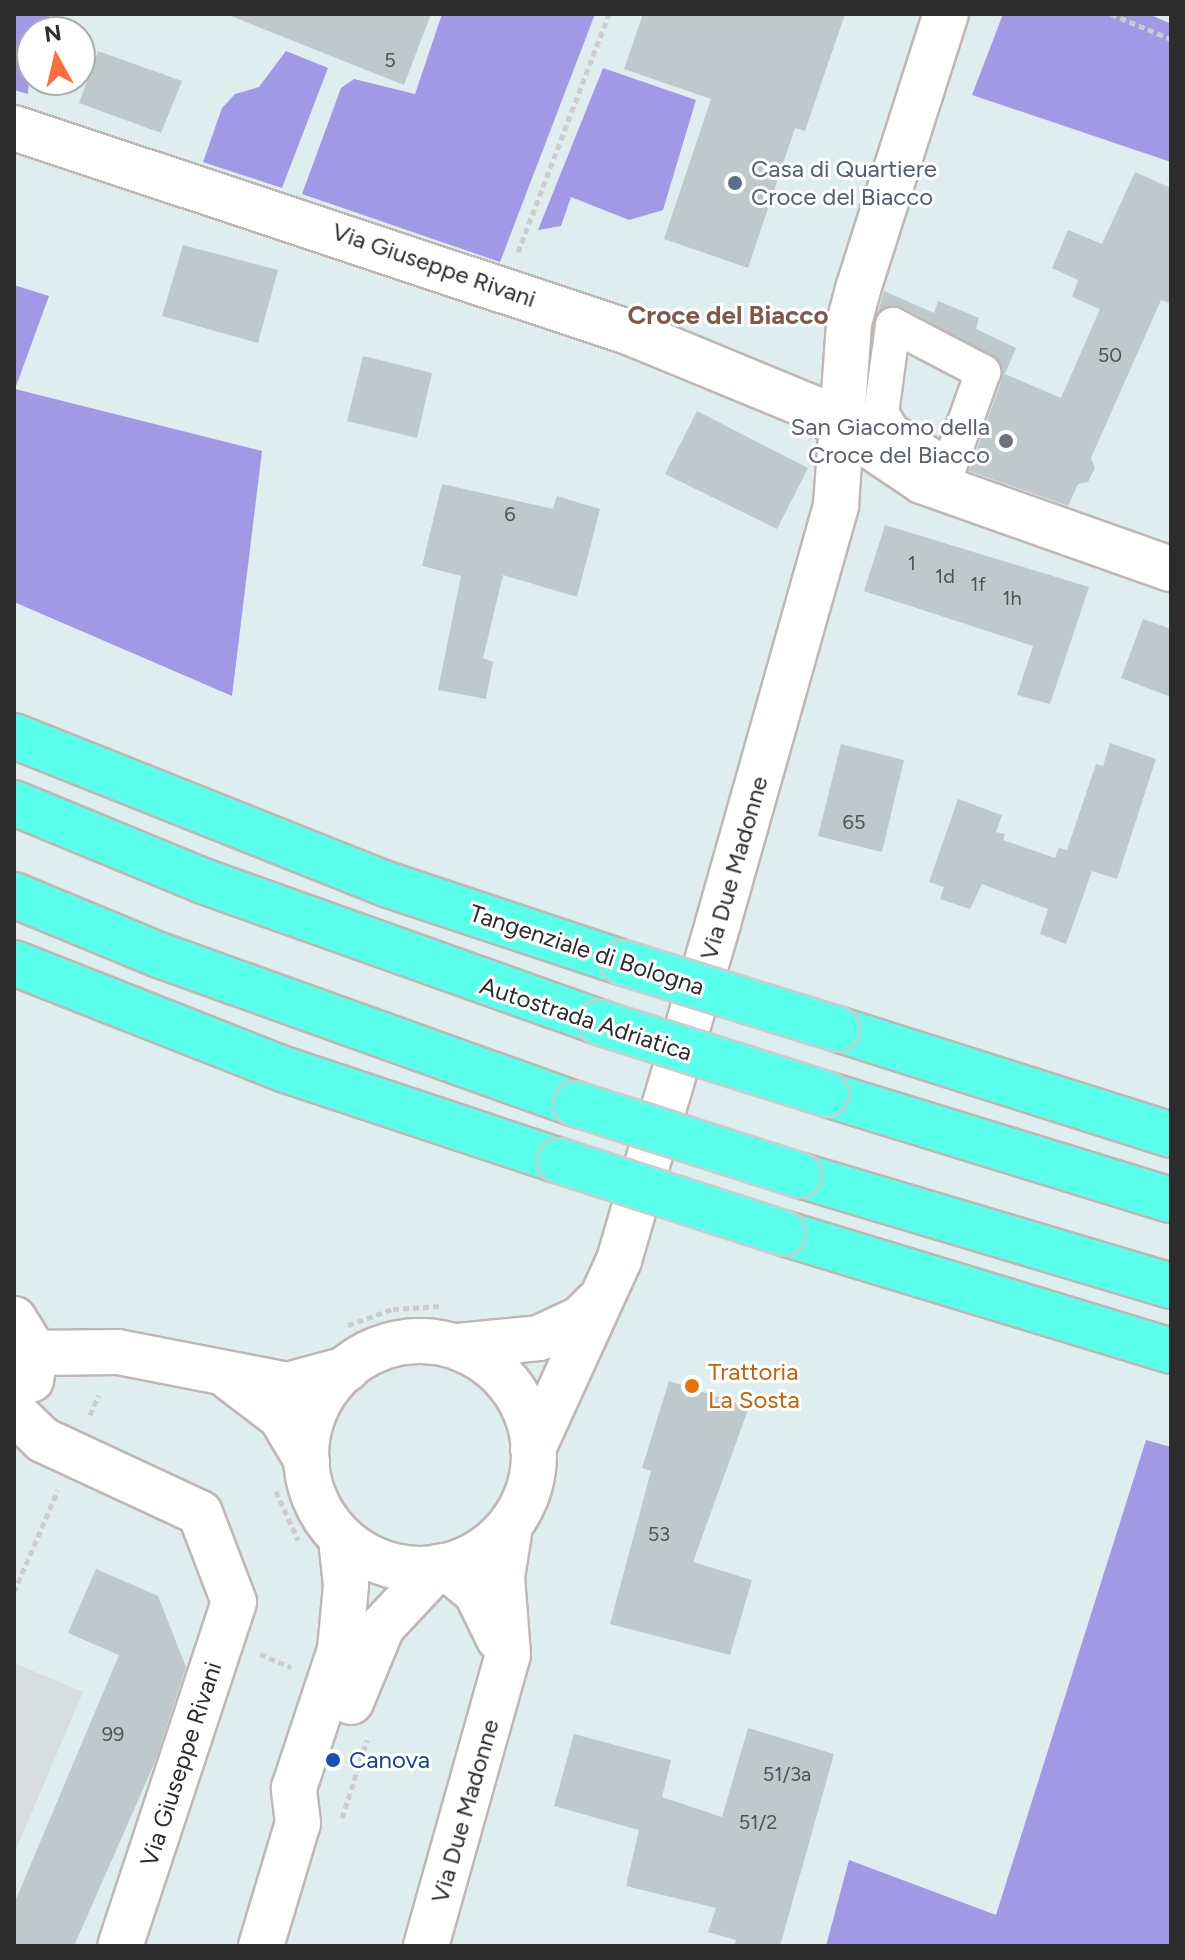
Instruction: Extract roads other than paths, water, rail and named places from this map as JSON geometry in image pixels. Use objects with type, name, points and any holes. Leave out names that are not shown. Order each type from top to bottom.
[{"type":"highway","name":"Tangenziale di Bologna","points":[[14,736],[386,884],[624,963],[1171,1135]]},
{"type":"highway","name":"Autostrada Adriatica","points":[[14,803],[203,881],[601,1023],[1171,1200]]},
{"type":"highway","points":[[14,895],[174,960],[576,1104],[799,1175],[1171,1286]]},
{"type":"highway","points":[[14,963],[286,1070],[783,1233],[1171,1351]]},
{"type":"main road","name":"Via Due Madonne","points":[[533,1449],[619,1260],[718,923],[836,505],[846,426],[849,323],[946,14]]},
{"type":"main road","name":"Via Giuseppe Rivani","points":[[14,128],[631,333],[846,426],[892,465],[922,481],[1171,569]]},
{"type":"main road","name":"Via Due Madonne","points":[[457,1327],[539,1338],[580,1319],[597,1303]]},
{"type":"main road","points":[[14,1405],[29,1387],[24,1336],[118,1352],[228,1377],[287,1385],[340,1351],[388,1347],[457,1327],[510,1384],[533,1449],[526,1501],[510,1527],[473,1557],[441,1567],[386,1564],[323,1547]]},
{"type":"main road","points":[[289,1469],[340,1351]]},
{"type":"main road","points":[[228,1377],[281,1417],[289,1469],[312,1492],[323,1547],[344,1622],[294,1788],[298,1823],[261,1946]]},
{"type":"main road","name":"Via Giuseppe Rivani","points":[[14,1412],[33,1434],[200,1513],[234,1602],[232,1618],[199,1697],[183,1764],[120,1946]]},
{"type":"main road","name":"Via Due Madonne","points":[[426,1946],[503,1677],[508,1638],[502,1577],[510,1527]]},
{"type":"main road","name":"Via Due Madonne","points":[[441,1567],[490,1614],[503,1677]]},
{"type":"main road","points":[[298,1823],[321,1799],[373,1644],[441,1567]]},
{"type":"place","name":"Casa di Quartiere Croce del Biacco","points":[[735,183]]},
{"type":"place","name":"San Giacomo della Croce del Biacco","points":[[1006,441]]},
{"type":"place","name":"Trattoria La Sosta","points":[[692,1386]]},
{"type":"place","name":"Canova","points":[[333,1760]]},
{"type":"district","name":"Croce del Biacco","points":[[728,316]]}]
